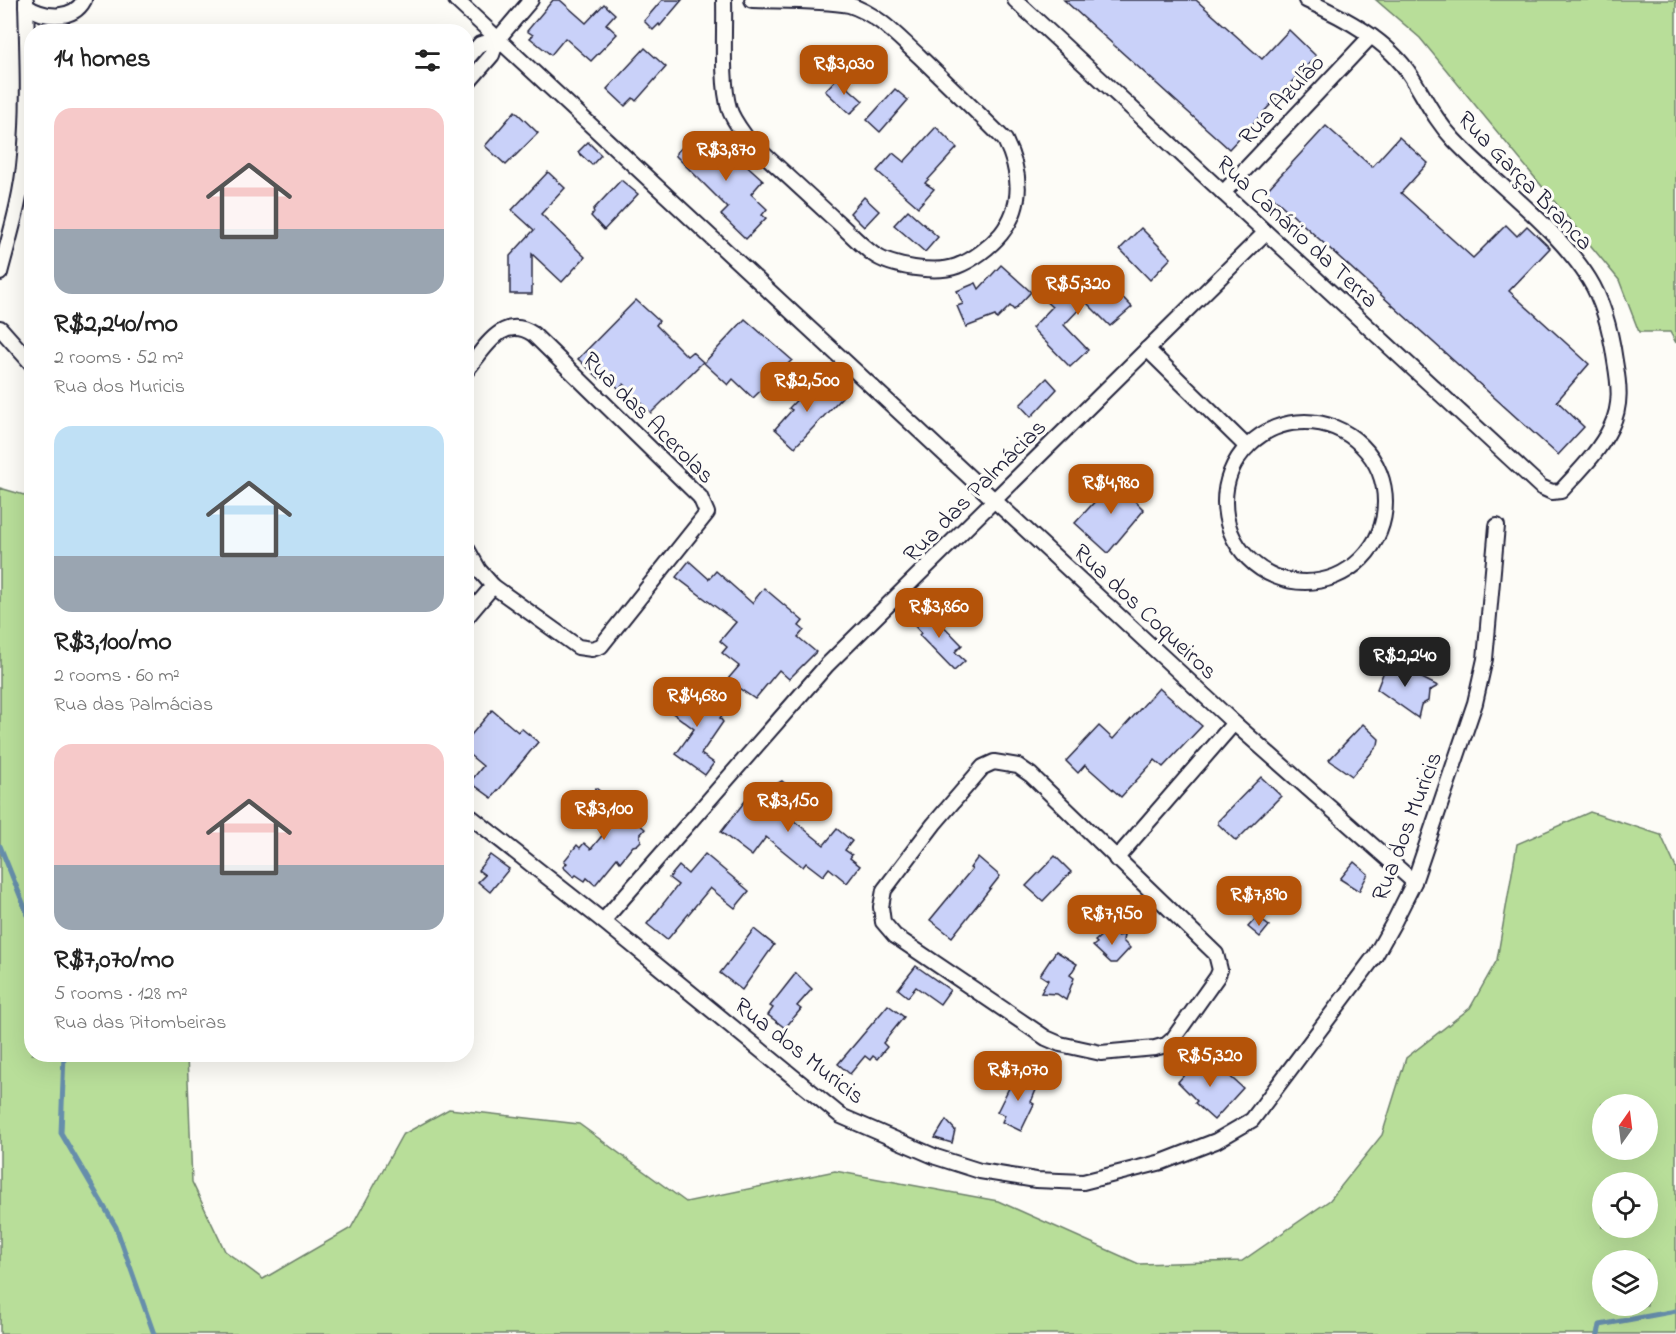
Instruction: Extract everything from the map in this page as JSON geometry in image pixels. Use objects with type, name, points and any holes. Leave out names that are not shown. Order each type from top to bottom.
[{"type":"street","name":"Rua dos Coqueiros","points":[[456,0],[496,40],[1234,723],[1414,882]]},
{"type":"street","points":[[474,76],[492,55],[496,40],[531,0]]},
{"type":"street","points":[[724,0],[726,93],[729,109],[737,124],[748,140],[874,255],[912,267],[933,269],[955,267],[969,260],[997,239],[1010,223],[1018,202],[1018,185],[1012,157],[1005,140],[949,85],[881,21],[864,10],[848,4],[824,1],[752,0]]},
{"type":"street","name":"Rua Canário da Terra","points":[[1015,0],[1541,487],[1552,492]]},
{"type":"street","name":"Rua Garça Branca","points":[[1306,0],[1371,36],[1395,55],[1411,75],[1440,125],[1572,254],[1590,281],[1602,306],[1610,333],[1620,387],[1618,409],[1612,426],[1597,451],[1561,491],[1552,492]]},
{"type":"street","points":[[26,3],[43,14],[60,15],[75,11],[84,1]]},
{"type":"street","points":[[26,3],[26,24]]},
{"type":"street","name":"Rua Azulão","points":[[1223,193],[1371,36]]},
{"type":"street","points":[[474,51],[480,44],[496,40]]},
{"type":"street","points":[[0,273],[24,164]]},
{"type":"street","name":"Rua das Palmácias","points":[[603,921],[827,665],[1265,233]]},
{"type":"street","name":"Rua das Acerolas","points":[[474,361],[496,335],[506,329],[524,327],[700,497],[707,513],[601,646],[592,649],[578,647],[493,586],[474,562]]},
{"type":"street","points":[[0,328],[24,355]]},
{"type":"street","points":[[1147,350],[1247,447]]},
{"type":"street","points":[[1298,423],[1327,425],[1353,438],[1368,453],[1379,472],[1386,499],[1382,528],[1368,553],[1346,572],[1319,581],[1290,581],[1263,571],[1252,562],[1234,540],[1225,513],[1227,484],[1231,470],[1247,447],[1270,430],[1298,423]]},
{"type":"street","name":"Rua dos Muricis","points":[[474,819],[603,921],[841,1116],[926,1153],[980,1171],[1036,1180],[1083,1182],[1162,1162],[1216,1141],[1252,1120],[1375,956],[1414,882],[1475,703],[1485,659],[1497,526]]},
{"type":"street","points":[[474,609],[493,586]]},
{"type":"street","points":[[1116,859],[1234,723]]},
{"type":"street","points":[[994,762],[1018,766],[1031,776],[1116,859],[1216,954],[1220,970],[1173,1039],[1166,1045],[1155,1048],[1101,1053],[1081,1050],[1046,1038],[895,936],[883,922],[881,907],[884,890],[934,824],[982,767],[994,762]]},
{"type":"green space","points":[[1376,0],[1676,0],[1676,343],[1670,332],[1639,332],[1619,280],[1420,38]]},
{"type":"green space","points":[[0,488],[24,495],[24,1062],[187,1062],[192,1182],[225,1251],[263,1279],[351,1228],[402,1135],[449,1109],[579,1124],[686,1202],[835,1171],[998,1201],[1139,1264],[1242,1261],[1330,1200],[1382,1135],[1406,1058],[1470,1008],[1497,960],[1517,844],[1590,812],[1661,835],[1676,868],[1676,1334],[0,1334]]},
{"type":"building","points":[[553,0],[560,0],[586,23],[604,4],[615,14],[606,24],[617,34],[591,61],[565,38],[551,55],[530,38],[533,35],[527,31]]},
{"type":"building","points":[[662,0],[682,0],[660,26],[659,24],[653,30],[644,21]]},
{"type":"building","points":[[1064,0],[1196,0],[1262,59],[1289,30],[1316,56],[1229,149]]},
{"type":"building","points":[[645,48],[666,67],[636,101],[633,98],[625,106],[607,89]]},
{"type":"building","points":[[837,78],[863,101],[850,114],[825,91]]},
{"type":"building","points":[[895,89],[908,100],[880,132],[867,120]]},
{"type":"building","points":[[515,111],[538,133],[506,165],[485,146]]},
{"type":"building","points":[[1326,126],[1372,167],[1399,137],[1428,163],[1401,193],[1473,258],[1506,225],[1517,236],[1527,226],[1550,248],[1509,291],[1589,364],[1557,401],[1584,427],[1558,455],[1266,191]]},
{"type":"building","points":[[936,127],[957,148],[925,183],[934,189],[918,207],[877,171],[893,153],[904,162]]},
{"type":"building","points":[[699,132],[725,156],[730,150],[763,180],[751,194],[767,209],[762,215],[766,218],[746,239],[721,215],[728,208],[676,156],[676,153]]},
{"type":"building","points":[[588,142],[601,155],[592,165],[578,152]]},
{"type":"building","points":[[548,172],[565,188],[541,214],[585,257],[562,282],[532,254],[532,294],[510,294],[510,256],[534,230],[512,210]]},
{"type":"building","points":[[621,180],[638,194],[604,230],[591,216],[593,210]]},
{"type":"building","points":[[864,197],[879,211],[864,227],[850,213]]},
{"type":"building","points":[[908,210],[938,237],[925,252],[894,225]]},
{"type":"building","points":[[1141,228],[1171,258],[1150,280],[1120,249]]},
{"type":"building","points":[[1001,265],[1031,292],[1014,310],[1010,306],[997,319],[995,316],[966,327],[957,306],[963,304],[957,291],[976,283],[979,289]]},
{"type":"building","points":[[1099,273],[1132,307],[1110,326],[1086,302],[1064,325],[1088,350],[1070,367],[1032,328],[1052,307],[1043,299],[1052,290],[1064,301],[1075,289],[1079,293]]},
{"type":"building","points":[[636,300],[659,321],[656,325],[687,356],[692,352],[703,362],[651,413],[624,384],[619,389],[605,374],[600,379],[578,359]]},
{"type":"building","points":[[745,319],[792,360],[753,398],[733,379],[728,385],[704,363]]},
{"type":"building","points":[[1047,378],[1057,389],[1031,417],[1020,405]]},
{"type":"building","points":[[829,384],[842,397],[795,447],[775,429],[792,410],[789,408],[810,386],[819,394]]},
{"type":"building","points":[[1121,479],[1138,495],[1134,500],[1144,510],[1108,553],[1075,523],[1113,482],[1116,484]]},
{"type":"building","points":[[689,561],[709,579],[716,571],[752,603],[764,588],[803,621],[799,626],[804,630],[798,637],[816,652],[789,679],[779,670],[755,699],[727,680],[739,666],[722,653],[727,647],[720,641],[736,622],[676,577]]},
{"type":"building","points":[[927,609],[962,645],[955,652],[965,661],[954,671],[919,635],[921,633],[913,624]]},
{"type":"building","points":[[1388,661],[1438,686],[1429,691],[1428,701],[1421,705],[1418,718],[1377,689]]},
{"type":"building","points":[[687,688],[723,714],[720,718],[723,722],[701,754],[714,763],[705,775],[676,754],[694,729],[670,711]]},
{"type":"building","points":[[1159,688],[1202,726],[1163,767],[1155,760],[1121,797],[1085,765],[1078,773],[1066,761],[1099,726],[1113,739]]},
{"type":"building","points":[[492,710],[518,732],[521,728],[538,742],[492,798],[474,785],[474,777],[483,766],[474,759],[474,731]]},
{"type":"building","points":[[1363,724],[1379,739],[1378,745],[1352,776],[1329,760]]},
{"type":"building","points":[[1261,777],[1281,796],[1236,841],[1218,824],[1218,821]]},
{"type":"building","points":[[782,781],[808,802],[793,820],[824,845],[837,829],[852,841],[845,850],[852,855],[850,858],[860,866],[847,883],[829,868],[823,876],[806,863],[803,867],[766,837],[752,856],[721,832],[752,792],[765,803],[771,787]]},
{"type":"building","points":[[596,788],[645,829],[640,835],[641,841],[633,846],[620,862],[617,858],[595,885],[587,878],[585,881],[576,875],[574,877],[563,867],[567,863],[564,861],[577,845],[580,848],[584,843],[591,849],[610,826],[583,804]]},
{"type":"building","points":[[705,854],[749,891],[735,908],[710,888],[667,940],[647,924],[678,885],[669,878],[679,866],[688,874]]},
{"type":"building","points":[[490,855],[509,869],[490,892],[478,882],[485,875],[478,870]]},
{"type":"building","points":[[1055,856],[1071,872],[1043,901],[1026,886]]},
{"type":"building","points":[[978,857],[1000,876],[952,937],[930,920],[972,869],[970,868]]},
{"type":"building","points":[[1354,862],[1368,874],[1359,891],[1340,879]]},
{"type":"building","points":[[1257,917],[1269,926],[1260,937],[1248,927]]},
{"type":"building","points":[[1110,928],[1117,936],[1124,935],[1123,941],[1130,948],[1116,963],[1111,963],[1093,946],[1097,943],[1095,941]]},
{"type":"building","points":[[754,929],[774,945],[742,990],[720,973]]},
{"type":"building","points":[[1056,951],[1077,964],[1070,975],[1074,978],[1066,1000],[1057,994],[1041,993],[1048,980],[1040,975]]},
{"type":"building","points":[[916,966],[950,990],[940,1004],[916,987],[908,997],[898,989]]},
{"type":"building","points":[[796,973],[812,989],[797,1006],[801,1009],[785,1028],[768,1015],[773,1008],[770,1006]]},
{"type":"building","points":[[888,1005],[904,1017],[883,1043],[887,1047],[877,1059],[873,1056],[870,1060],[865,1056],[850,1074],[838,1064]]},
{"type":"building","points":[[1198,1059],[1211,1070],[1216,1064],[1243,1088],[1214,1120],[1195,1103],[1197,1101],[1178,1082]]},
{"type":"building","points":[[1016,1074],[1038,1085],[1031,1102],[1034,1104],[1021,1131],[1002,1122],[1005,1115],[997,1112]]},
{"type":"building","points":[[946,1120],[955,1130],[952,1143],[935,1138]]},
{"type":"waterway","points":[[0,846],[24,905]]},
{"type":"waterway","points":[[64,1062],[61,1133],[116,1227],[154,1334]]},
{"type":"waterway","points":[[1598,1334],[1600,1325],[1676,1311]]}]
